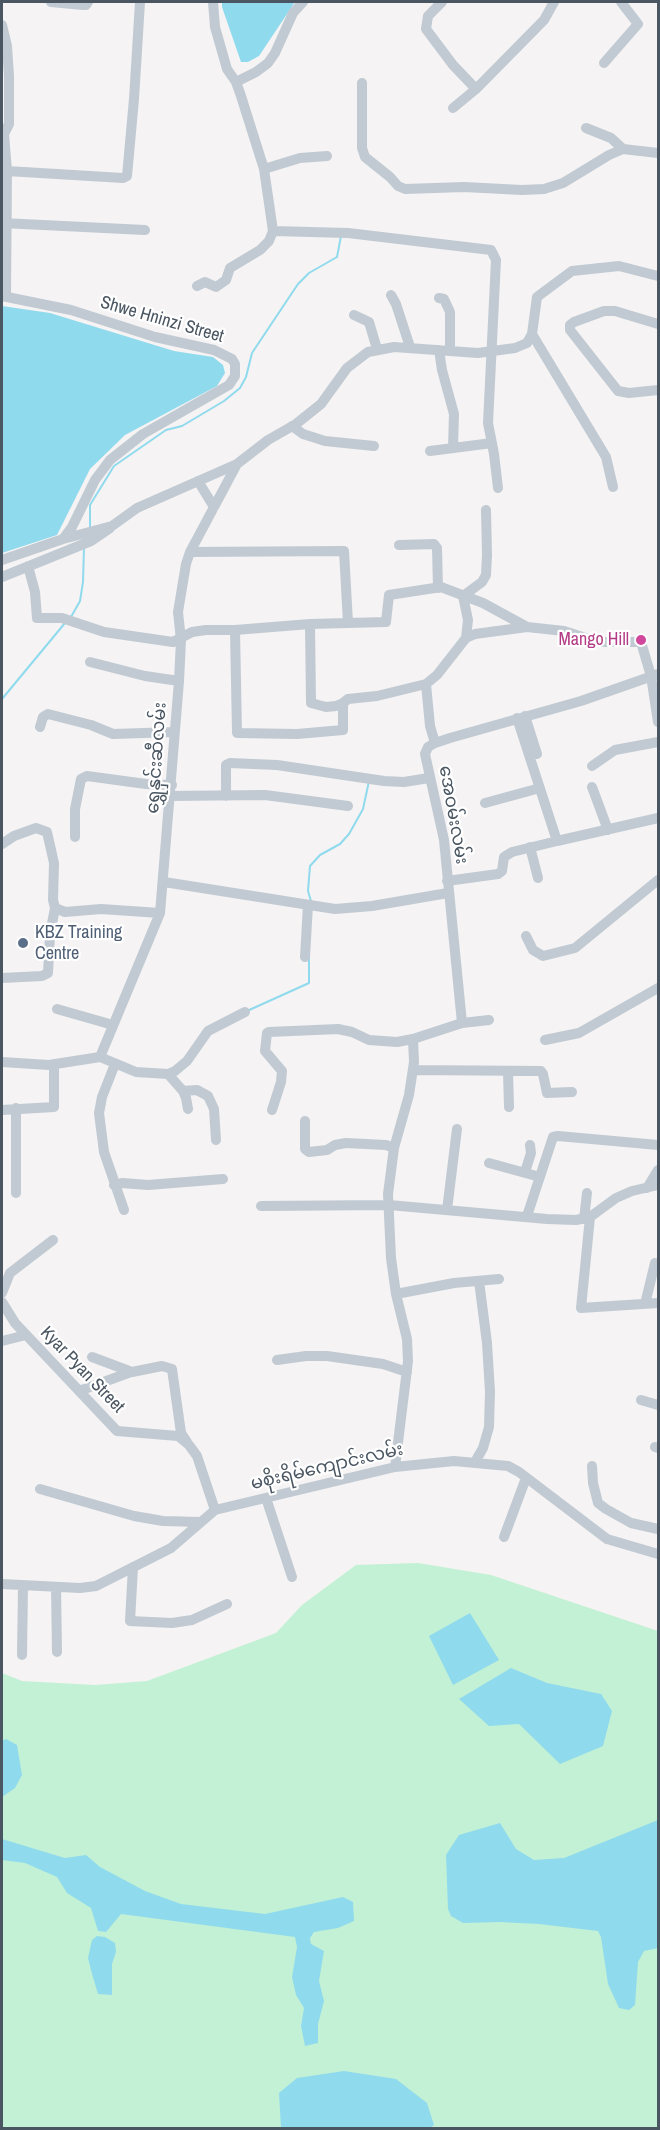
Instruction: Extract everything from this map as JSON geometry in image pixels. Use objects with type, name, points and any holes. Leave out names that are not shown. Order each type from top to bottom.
[{"type":"street","points":[[51,2],[83,5],[88,2]]},
{"type":"street","points":[[7,171],[123,178],[127,176],[135,99],[140,2]]},
{"type":"street","points":[[197,286],[205,282],[216,287],[226,280],[230,268],[260,250],[269,241],[273,231],[264,169],[236,82],[227,69],[215,27],[213,2]]},
{"type":"street","points":[[236,82],[268,63],[294,13],[303,2]]},
{"type":"street","points":[[442,2],[428,16],[426,29],[453,65],[476,89]]},
{"type":"street","points":[[453,108],[476,89],[544,20],[554,2]]},
{"type":"street","points":[[604,63],[638,24],[621,2]]},
{"type":"street","points":[[2,25],[7,46],[6,115],[9,124],[3,131],[7,171],[4,296]]},
{"type":"street","points":[[362,83],[362,148],[365,157],[398,186],[405,189],[464,187],[544,189],[563,183],[623,149],[658,153]]},
{"type":"street","points":[[586,128],[611,138],[623,149]]},
{"type":"street","points":[[264,169],[292,159],[327,156]]},
{"type":"street","points":[[4,223],[145,230]]},
{"type":"street","points":[[273,231],[348,233],[469,246],[490,250],[494,254],[496,260],[488,423],[498,488]]},
{"type":"street","points":[[2,577],[112,526],[138,508],[237,464],[321,404],[353,362],[368,352],[377,349],[410,348],[491,353],[515,348],[527,343],[532,334],[537,297],[572,271],[619,266],[658,276]]},
{"type":"street","points":[[391,295],[410,348]]},
{"type":"street","name":"Shwe Hninzi Street","points":[[4,296],[71,310],[163,339],[214,350],[232,358],[235,364],[235,376],[229,385],[136,439],[110,460],[95,480],[76,520],[63,539]]},
{"type":"street","points":[[439,298],[444,299],[450,312],[442,370],[453,414],[453,448]]},
{"type":"street","points":[[658,324],[615,311],[604,311],[570,325],[570,330],[618,391],[629,393],[658,390]]},
{"type":"street","points":[[354,315],[369,322],[377,349]]},
{"type":"street","points":[[532,334],[606,457],[613,488]]},
{"type":"street","points":[[292,426],[303,434],[325,441],[374,446]]},
{"type":"street","points":[[430,452],[492,443]]},
{"type":"street","name":"ရွှေနှင်းဆီလမ်း","points":[[100,1057],[160,913],[179,681],[180,592],[190,552],[237,464]]},
{"type":"street","points":[[198,481],[214,507]]},
{"type":"street","points":[[463,596],[482,582],[486,576],[486,510]]},
{"type":"street","points":[[2,560],[63,539],[78,540]]},
{"type":"street","points":[[399,545],[434,544],[437,548],[438,588]]},
{"type":"street","points":[[190,552],[344,551],[348,623]]},
{"type":"street","points":[[28,566],[36,600],[37,618],[62,618],[77,624],[147,639],[173,642],[181,640],[192,632],[310,624],[386,622],[389,595],[441,587],[510,616],[527,627]]},
{"type":"street","points":[[463,596],[468,620],[466,638]]},
{"type":"street","points":[[310,624],[311,704],[336,706],[348,699],[377,696],[426,684],[437,675],[466,638],[475,634],[527,627],[564,631],[598,642],[641,642],[655,675],[658,715]]},
{"type":"street","points":[[235,630],[237,733],[297,734],[343,730],[343,703]]},
{"type":"street","points":[[90,662],[145,676],[179,681]]},
{"type":"street","name":"အေဝမ်းလမ်း","points":[[462,1023],[444,840],[429,778],[425,754],[428,747],[435,742],[581,701],[655,675]]},
{"type":"street","points":[[426,684],[430,726],[435,742]]},
{"type":"street","points":[[40,727],[43,717],[48,714],[91,725],[113,734],[174,732]]},
{"type":"street","points":[[521,717],[537,754]]},
{"type":"street","points":[[521,717],[557,841]]},
{"type":"street","points":[[592,766],[615,750],[658,742]]},
{"type":"street","points":[[226,796],[226,765],[230,763],[277,765],[384,781],[404,782],[429,778]]},
{"type":"street","points":[[75,837],[75,809],[81,779],[87,776],[172,785]]},
{"type":"street","points":[[485,803],[540,788]]},
{"type":"street","points":[[592,788],[608,830]]},
{"type":"street","points":[[170,796],[265,795],[348,806]]},
{"type":"street","points":[[164,882],[311,906],[355,908],[498,874],[502,871],[504,857],[512,852],[658,818]]},
{"type":"street","points":[[2,844],[14,836],[36,828],[47,832],[54,863],[53,900],[55,908],[50,934],[48,973],[42,976],[2,978]]},
{"type":"street","points":[[530,847],[538,878]]},
{"type":"street","points":[[526,936],[533,950],[543,956],[575,948],[658,880]]},
{"type":"street","points":[[305,957],[311,906]]},
{"type":"street","points":[[55,908],[65,912],[101,909],[160,913]]},
{"type":"street","points":[[545,1040],[579,1033],[658,988]]},
{"type":"street","points":[[57,1009],[113,1025]]},
{"type":"street","points":[[2,1062],[54,1064],[100,1057],[136,1072],[168,1074],[187,1060],[208,1031],[245,1012]]},
{"type":"street","points":[[272,1110],[282,1071],[265,1051],[269,1032],[338,1029],[352,1032],[369,1040],[397,1042],[462,1023],[489,1020]]},
{"type":"street","points":[[395,1467],[408,1361],[407,1339],[396,1294],[391,1258],[389,1181],[394,1148],[409,1095],[413,1070],[413,1039]]},
{"type":"street","points":[[2,1110],[54,1107],[54,1064]]},
{"type":"street","points":[[115,1064],[102,1097],[99,1113],[104,1152],[123,1210]]},
{"type":"street","points":[[413,1070],[541,1071],[547,1093],[572,1092]]},
{"type":"street","points":[[508,1072],[509,1107]]},
{"type":"street","points":[[168,1074],[183,1091],[188,1110]]},
{"type":"street","points":[[183,1091],[197,1090],[208,1096],[214,1109],[216,1140]]},
{"type":"street","points":[[16,1108],[16,1193]]},
{"type":"street","points":[[304,1121],[305,1149],[309,1152],[327,1150],[335,1145],[346,1143],[386,1144],[394,1148]]},
{"type":"street","points":[[447,1210],[457,1129]]},
{"type":"street","points":[[527,1216],[553,1137],[658,1145]]},
{"type":"street","points":[[525,1172],[531,1153],[530,1145]]},
{"type":"street","points":[[489,1163],[540,1177]]},
{"type":"street","points":[[646,1188],[658,1170]]},
{"type":"street","points":[[114,1185],[122,1183],[148,1185],[223,1179]]},
{"type":"street","points":[[261,1206],[389,1205],[527,1216],[547,1220],[587,1218],[616,1198],[658,1185]]},
{"type":"street","points":[[587,1193],[581,1308],[658,1303]]},
{"type":"street","points":[[2,1293],[10,1273],[53,1240]]},
{"type":"street","points":[[645,1304],[655,1263]]},
{"type":"street","points":[[396,1294],[454,1283],[499,1280]]},
{"type":"street","points":[[475,1462],[483,1448],[489,1427],[490,1392],[487,1343],[479,1281]]},
{"type":"street","name":"Kyar Pyan Street","points":[[2,1302],[15,1323],[117,1431],[178,1436],[189,1445]]},
{"type":"street","points":[[2,1341],[26,1335]]},
{"type":"street","points":[[277,1360],[327,1356],[383,1364],[407,1371]]},
{"type":"street","points":[[92,1357],[132,1372]]},
{"type":"street","points":[[79,1391],[132,1372],[162,1366],[172,1369],[181,1433],[197,1456],[215,1510]]},
{"type":"street","points":[[641,1400],[658,1405]]},
{"type":"street","name":"မစိုးရိမ်ကျောင်းလမ်း","points":[[2,1584],[23,1587],[96,1586],[171,1548],[215,1510],[395,1467],[430,1462],[475,1462],[508,1466],[607,1539],[658,1554]]},
{"type":"street","points":[[592,1466],[598,1503],[631,1523],[658,1529]]},
{"type":"street","points":[[504,1537],[526,1478]]},
{"type":"street","points":[[40,1489],[134,1516],[163,1521],[200,1522]]},
{"type":"street","points":[[266,1498],[292,1577]]},
{"type":"street","points":[[133,1568],[130,1621],[172,1623],[192,1620],[227,1604]]},
{"type":"street","points":[[22,1655],[23,1587]]},
{"type":"street","points":[[56,1587],[57,1652]]},
{"type":"green space","points":[[418,1563],[491,1575],[658,1631],[658,2128],[2,2128],[2,1673],[22,1681],[95,1685],[147,1681],[276,1633],[302,1605],[356,1565]]},
{"type":"water","points":[[222,2],[295,2],[259,56],[248,62],[241,62]]},
{"type":"water","points":[[2,306],[50,313],[174,351],[213,357],[223,365],[225,373],[217,386],[125,435],[90,469],[57,535],[2,553]]},
{"type":"water","points":[[470,1613],[499,1660],[453,1685],[429,1636]]},
{"type":"water","points":[[511,1668],[547,1683],[601,1694],[612,1711],[603,1746],[560,1764],[519,1724],[489,1726],[459,1699]]},
{"type":"water","points":[[6,1739],[17,1745],[22,1775],[15,1788],[2,1797],[2,1741]]},
{"type":"water","points":[[658,1820],[658,1948],[644,1951],[638,1962],[635,2005],[629,2010],[619,2008],[608,1984],[601,1937],[598,1931],[539,1924],[463,1923],[451,1916],[448,1909],[446,1855],[459,1835],[500,1823],[516,1849],[534,1860],[564,1858]]},
{"type":"water","points":[[2,1839],[65,1858],[86,1855],[100,1867],[145,1891],[181,1904],[265,1914],[343,1897],[353,1902],[354,1921],[338,1928],[314,1932],[310,1938],[311,1944],[324,1951],[319,1981],[324,2001],[318,2024],[318,2043],[305,2046],[301,2026],[304,2008],[296,1995],[292,1977],[297,1947],[295,1937],[121,1914],[106,1932],[98,1931],[91,1908],[67,1893],[57,1877],[25,1863],[2,1860]]},
{"type":"water","points":[[97,1936],[105,1937],[115,1943],[112,1995],[98,1994],[92,1974],[88,1958],[92,1940]]},
{"type":"water","points":[[344,2071],[396,2079],[427,2103],[434,2125],[430,2128],[281,2128],[279,2093],[297,2078]]},
{"type":"waterway","points":[[90,527],[90,505],[114,466],[166,430],[182,426],[224,401],[240,388],[246,377],[252,353],[298,284],[309,273],[337,257],[341,236]]},
{"type":"waterway","points":[[71,617],[80,601],[84,547]]},
{"type":"waterway","points":[[2,699],[65,623]]},
{"type":"waterway","points":[[311,901],[308,891],[310,866],[320,855],[340,844],[349,834],[363,809],[369,781]]},
{"type":"waterway","points":[[247,1011],[309,983],[309,958]]},
{"type":"place","name":"Mango Hill","points":[[641,640]]},
{"type":"place","name":"KBZ Training Centre","points":[[23,943]]}]
